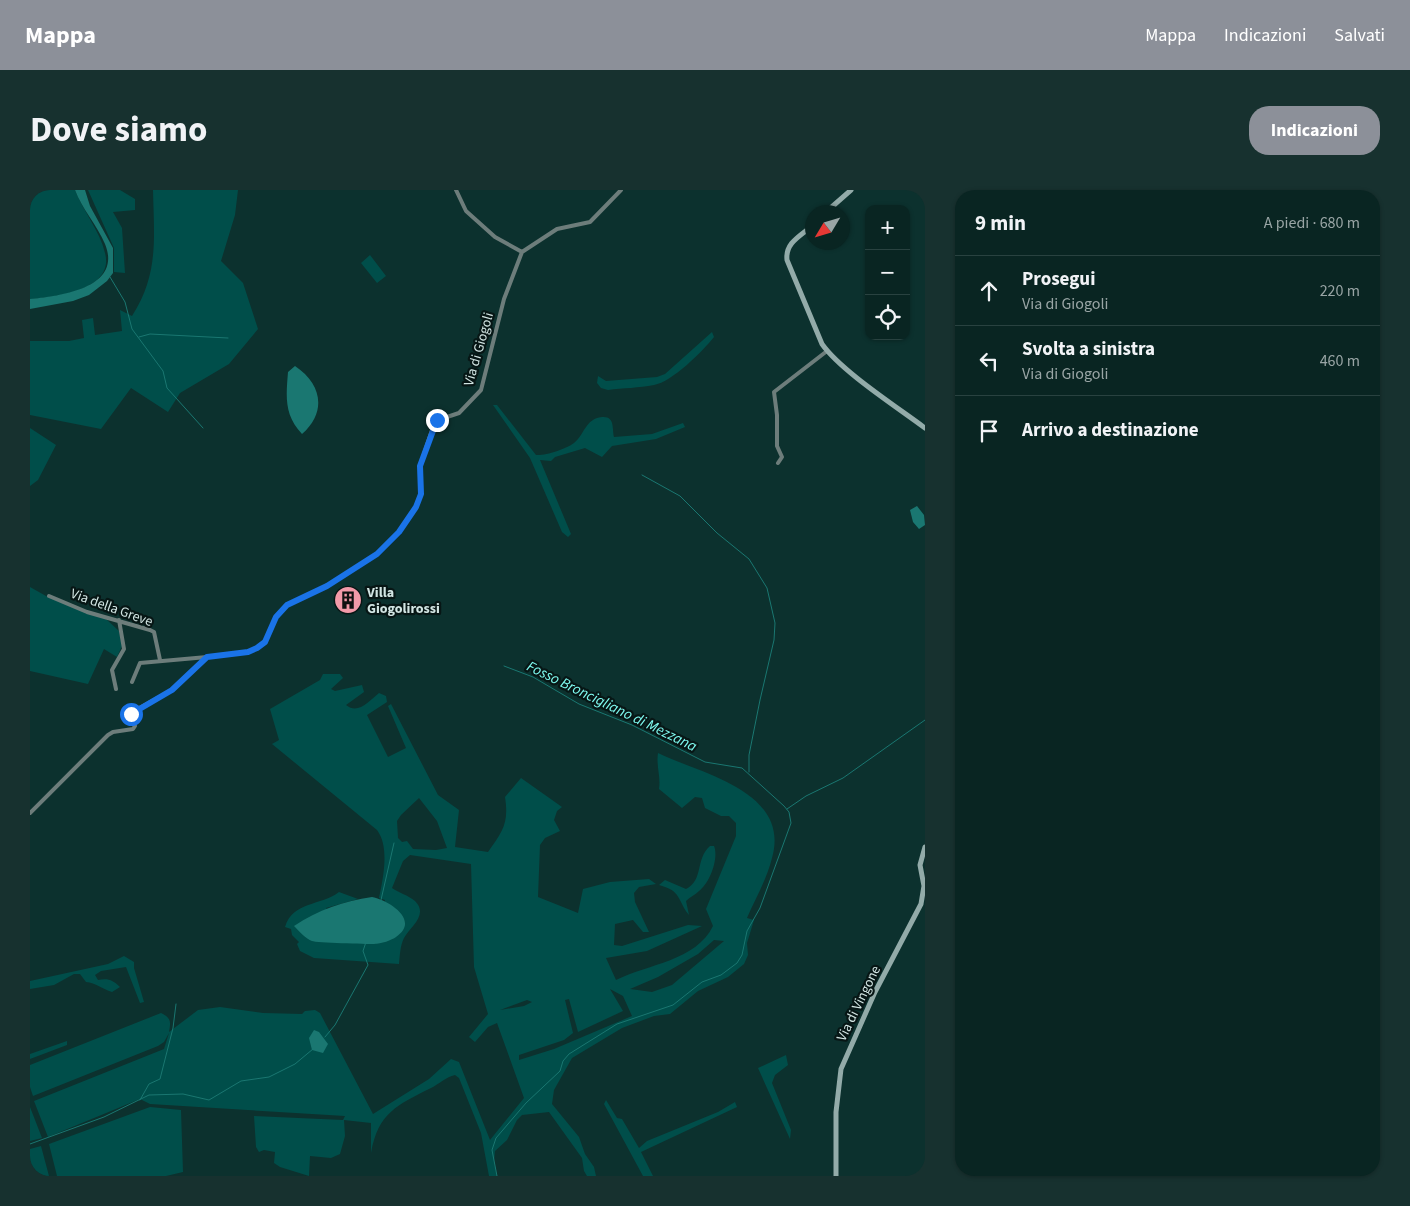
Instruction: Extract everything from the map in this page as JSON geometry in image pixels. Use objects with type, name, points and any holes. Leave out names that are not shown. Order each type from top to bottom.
[{"type":"street","points":[[456,190],[466,212],[495,237],[522,252],[557,229],[590,222],[621,190]]},
{"type":"street","points":[[834,205],[851,190]]},
{"type":"street","points":[[805,232],[788,247],[787,260],[827,351],[925,428]]},
{"type":"street","name":"Via di Giogoli","points":[[207,657],[248,652],[257,648],[265,642],[276,617],[287,605],[327,586],[377,554],[399,532],[416,507],[421,494],[420,466],[435,421],[459,413],[482,387],[487,358],[504,299],[522,252]]},
{"type":"street","points":[[778,463],[782,457],[777,446],[778,416],[774,392],[827,351]]},
{"type":"street","name":"Via della Greve","points":[[49,596],[88,612],[154,632],[160,660]]},
{"type":"street","points":[[116,689],[112,670],[124,649],[119,620]]},
{"type":"street","points":[[132,682],[140,662],[207,657]]},
{"type":"street","points":[[30,812],[108,735],[113,732],[133,729],[135,726],[130,716],[131,714],[172,690],[207,657]]},
{"type":"street","name":"Via di Vingone","points":[[836,1176],[836,1112],[841,1069],[871,1000],[920,904],[924,886],[920,865],[925,847]]},
{"type":"shaded area","points":[[30,190],[75,190],[103,245],[105,253],[106,266],[101,276],[92,283],[67,293],[30,299]]},
{"type":"shaded area","points":[[75,190],[85,190],[90,206],[113,248],[113,273],[107,281],[89,295],[73,301],[30,309],[30,299],[72,292],[86,287],[97,280],[105,271],[108,259],[105,244]]},
{"type":"shaded area","points":[[88,190],[120,190],[135,199],[135,210],[113,212],[122,228],[125,273],[114,272],[114,248]]},
{"type":"shaded area","points":[[153,190],[238,190],[235,215],[221,261],[243,283],[258,329],[229,364],[180,393],[168,412],[131,388],[101,429],[30,415],[30,341],[69,341],[84,338],[82,320],[93,318],[95,335],[122,331],[120,310],[132,316],[141,300],[151,270],[153,255]]},
{"type":"shaded area","points":[[370,255],[386,276],[377,283],[361,263]]},
{"type":"shaded area","points":[[712,332],[714,337],[703,350],[687,365],[661,383],[608,390],[601,388],[597,383],[598,376],[606,381],[657,377],[665,374]]},
{"type":"shaded area","points":[[295,366],[311,381],[318,398],[318,408],[315,417],[302,434],[292,420],[288,405],[288,372]]},
{"type":"shaded area","points":[[493,405],[497,405],[536,455],[561,450],[574,443],[586,427],[596,418],[609,418],[613,426],[614,437],[652,434],[683,423],[685,427],[656,439],[612,446],[602,457],[585,448],[555,457],[551,461],[540,460],[571,534],[568,537],[562,532],[530,458]]},
{"type":"shaded area","points":[[30,428],[56,445],[38,480],[30,486]]},
{"type":"shaded area","points":[[917,506],[924,515],[925,525],[919,529],[913,522],[910,510]]},
{"type":"shaded area","points":[[30,587],[46,596],[106,619],[119,631],[122,646],[117,657],[104,649],[88,684],[30,671]]},
{"type":"shaded area","points":[[323,674],[340,674],[343,678],[331,689],[335,691],[362,685],[364,692],[346,705],[350,708],[363,706],[379,693],[386,696],[387,702],[367,715],[388,757],[406,748],[388,706],[391,704],[438,795],[459,810],[455,847],[488,852],[504,826],[506,814],[505,797],[521,778],[562,807],[557,811],[554,820],[560,831],[545,838],[540,845],[538,897],[578,913],[583,889],[610,882],[649,879],[656,884],[639,887],[634,893],[635,902],[649,932],[643,932],[633,920],[615,924],[614,945],[622,946],[688,925],[702,926],[647,951],[606,958],[616,980],[683,954],[705,938],[713,926],[706,909],[736,836],[736,823],[729,816],[721,816],[705,808],[702,798],[695,797],[682,808],[659,789],[658,753],[738,788],[756,801],[768,816],[774,835],[772,858],[747,918],[754,920],[747,943],[748,955],[744,964],[728,977],[698,991],[670,1014],[654,1016],[622,1028],[572,1058],[554,1090],[552,1104],[579,1137],[585,1154],[594,1167],[596,1176],[587,1176],[584,1171],[582,1158],[549,1112],[522,1115],[517,1120],[507,1140],[495,1151],[494,1162],[497,1176],[489,1176],[481,1133],[459,1078],[455,1075],[399,1105],[391,1112],[379,1128],[371,1153],[371,1123],[344,1120],[345,1136],[340,1154],[331,1158],[310,1156],[309,1176],[280,1167],[274,1163],[275,1152],[264,1150],[259,1152],[256,1147],[254,1116],[343,1120],[345,1116],[150,1104],[140,1099],[48,1137],[34,1101],[164,1049],[169,1033],[164,1042],[158,1046],[33,1096],[30,1087],[30,1065],[161,1013],[170,1020],[169,1032],[198,1010],[220,1007],[263,1013],[302,1014],[305,1011],[315,1010],[320,1013],[373,1114],[429,1079],[451,1059],[459,1062],[490,1140],[524,1098],[497,1023],[488,1027],[475,1042],[469,1037],[488,1014],[474,967],[471,864],[410,855],[403,861],[392,888],[415,901],[420,911],[417,921],[403,941],[399,964],[314,958],[300,951],[297,944],[299,942],[292,935],[291,929],[285,927],[294,913],[301,908],[339,892],[358,899],[326,908],[358,942],[376,944],[385,900],[379,898],[384,873],[384,854],[381,837],[377,830],[272,744],[279,740],[270,709],[320,680]],"holes":[[[419,798],[437,821],[447,848],[436,850],[413,849],[407,841],[402,842],[398,838],[397,821]],[[714,940],[724,941],[672,985],[652,992],[630,989],[658,977],[698,954]],[[610,989],[623,996],[632,1016],[554,1049],[519,1060],[519,1055],[564,1040],[573,1033],[565,1000],[569,999],[578,1032],[623,1011]],[[527,1000],[532,1002],[524,1006],[500,1010]]]},
{"type":"shaded area","points":[[710,846],[714,846],[715,851],[712,870],[703,887],[686,901],[689,915],[672,890],[659,885],[665,880],[686,889],[692,885],[698,875],[702,857]]},
{"type":"shaded area","points":[[372,897],[393,906],[404,918],[403,931],[396,937],[383,943],[316,942],[307,939],[294,926],[312,915],[332,907]]},
{"type":"shaded area","points":[[124,956],[134,962],[144,1002],[140,1003],[126,967],[101,971],[95,975],[98,980],[110,980],[120,987],[112,992],[86,982],[80,974],[74,974],[54,985],[30,989],[30,981],[108,964]]},
{"type":"shaded area","points":[[314,1030],[319,1032],[328,1044],[323,1053],[312,1050],[309,1038]]},
{"type":"shaded area","points":[[67,1041],[67,1045],[30,1059],[30,1054]]},
{"type":"shaded area","points":[[786,1055],[788,1065],[775,1075],[772,1083],[791,1130],[790,1139],[758,1068]]},
{"type":"shaded area","points":[[606,1100],[617,1118],[622,1119],[639,1148],[647,1141],[718,1112],[735,1102],[737,1107],[641,1152],[653,1176],[643,1176],[604,1104]]},
{"type":"shaded area","points":[[30,1107],[42,1138],[30,1141]]},
{"type":"shaded area","points":[[150,1107],[181,1110],[183,1172],[166,1176],[57,1176],[49,1144]]},
{"type":"shaded area","points":[[41,1146],[49,1176],[30,1176],[30,1149]]},
{"type":"waterway","points":[[110,277],[125,302],[132,329],[163,371],[167,388],[203,428]]},
{"type":"waterway","points":[[139,337],[150,334],[228,338]]},
{"type":"waterway","points":[[642,475],[680,496],[717,533],[749,559],[767,588],[775,623],[774,640],[749,755],[749,772]]},
{"type":"waterway","name":"Fosso Broncigliano di Mezzana","points":[[497,1176],[492,1150],[496,1138],[526,1103],[560,1071],[563,1061],[569,1054],[617,1024],[673,1005],[702,982],[721,975],[737,963],[742,955],[747,931],[760,908],[791,823],[789,812],[784,806],[742,768],[705,762],[632,725],[579,704],[533,677],[504,666]]},
{"type":"waterway","points":[[787,809],[806,796],[843,778],[925,720]]},
{"type":"waterway","points":[[381,900],[394,843]]},
{"type":"waterway","points":[[325,1037],[335,1025],[368,965],[363,951],[366,942]]},
{"type":"waterway","points":[[140,1100],[149,1084],[160,1079],[173,1028],[176,1004]]},
{"type":"waterway","points":[[30,1144],[104,1117],[149,1095],[183,1094],[209,1100],[241,1081],[269,1077],[295,1064],[313,1049]]},
{"type":"place","name":"Villa Giogolirossi","points":[[348,600]]},
{"type":"route","points":[[131,714],[172,690],[207,657],[248,652],[257,648],[265,642],[276,617],[287,605],[327,586],[377,554],[399,532],[416,507],[421,494],[420,466],[432,435],[434,423],[437,420]]}]
